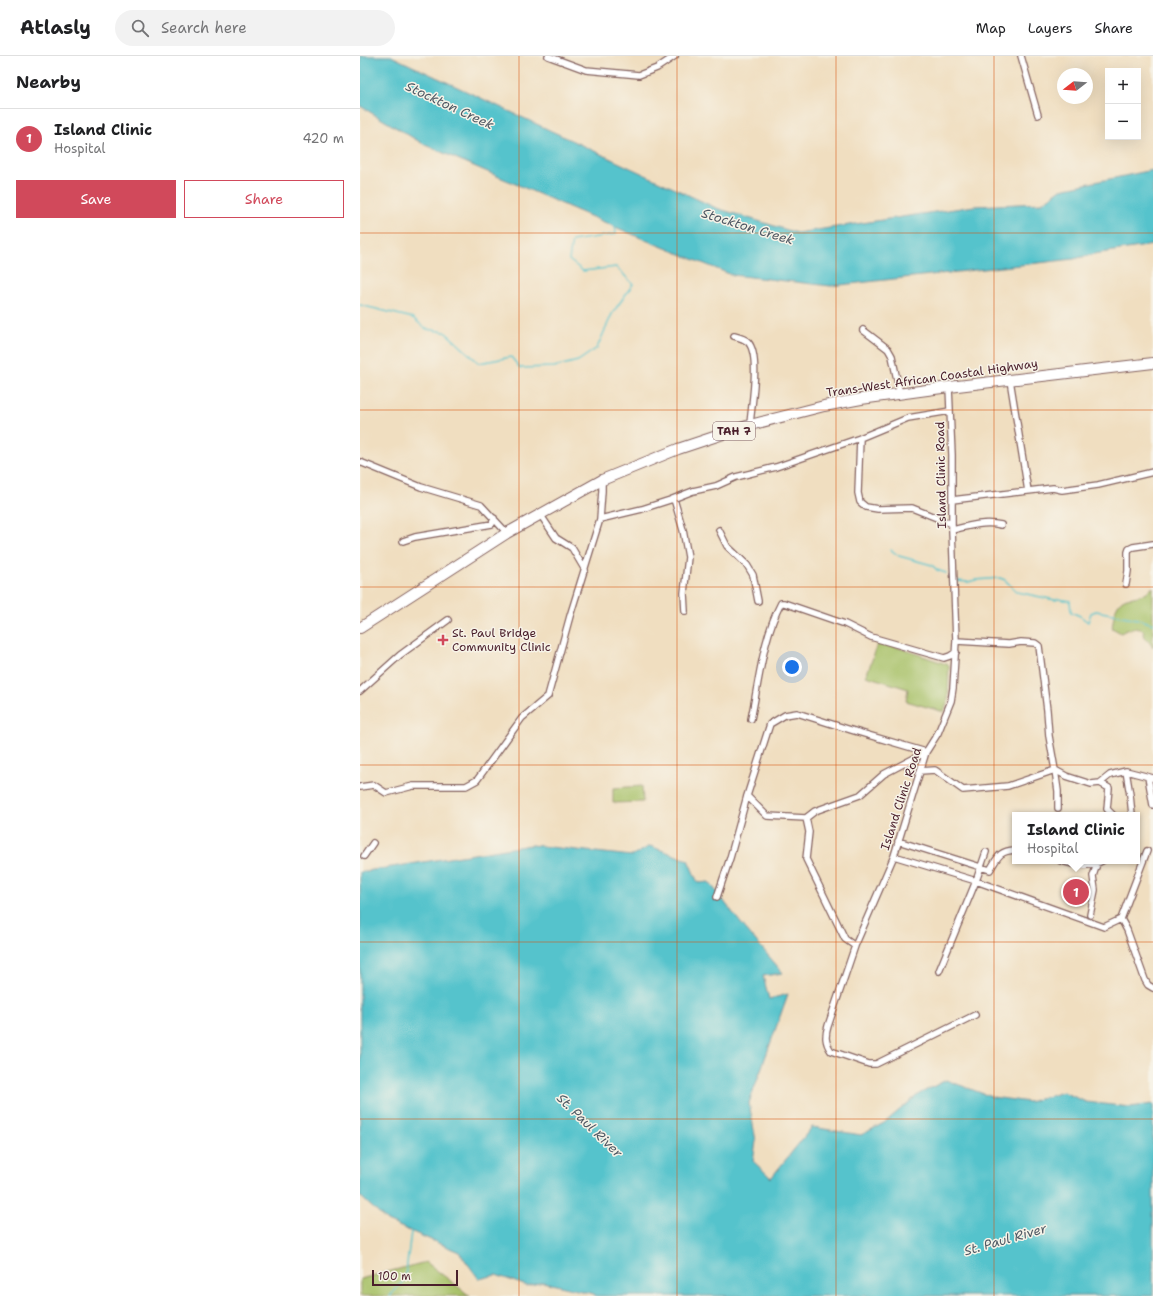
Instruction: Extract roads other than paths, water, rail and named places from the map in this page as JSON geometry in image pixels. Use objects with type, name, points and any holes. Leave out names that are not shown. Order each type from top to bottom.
[{"type":"highway","name":"Trans-West African Coastal Highway","points":[[360,628],[507,533],[540,514],[602,480],[678,450],[750,426],[824,406],[861,399],[1153,363]]},
{"type":"street","points":[[548,56],[586,70],[638,75],[656,68],[675,56]]},
{"type":"street","points":[[1021,56],[1038,115]]},
{"type":"street","points":[[863,330],[888,349],[892,356],[900,394]]},
{"type":"street","points":[[734,336],[748,342],[752,351],[755,365],[750,426]]},
{"type":"street","points":[[1010,380],[1028,491]]},
{"type":"street","name":"Island Clinic Road","points":[[949,387],[956,641],[951,701],[938,733],[926,752],[894,856],[855,946],[825,1036],[828,1046],[832,1051],[869,1064],[876,1064],[975,1015]]},
{"type":"street","points":[[600,519],[642,509],[674,499],[693,491],[716,486],[736,478],[776,467],[860,438],[908,418],[950,411]]},
{"type":"street","points":[[860,438],[858,493],[860,502],[866,507],[878,510],[912,508],[952,527],[994,523],[1001,525]]},
{"type":"street","points":[[360,462],[422,487],[481,505],[507,533]]},
{"type":"street","points":[[952,500],[1053,488],[1062,490],[1077,488],[1098,485],[1153,472]]},
{"type":"street","points":[[360,787],[374,785],[386,794],[413,786],[466,786],[477,780],[522,718],[548,696],[570,616],[600,519],[602,480]]},
{"type":"street","points":[[674,499],[683,530],[688,557],[684,594],[684,611]]},
{"type":"street","points":[[540,514],[556,538],[572,548],[585,570]]},
{"type":"street","points":[[403,541],[415,537],[492,524],[494,518]]},
{"type":"street","points":[[719,530],[727,546],[747,565],[753,576],[758,601]]},
{"type":"street","points":[[1126,584],[1129,549],[1133,546],[1153,544]]},
{"type":"street","points":[[751,719],[766,644],[777,610],[781,603],[845,624],[871,637],[944,658],[956,652]]},
{"type":"street","points":[[360,691],[400,655],[448,620]]},
{"type":"street","points":[[956,641],[1009,644],[1021,642],[1035,643],[1039,646],[1049,736],[1058,791],[1058,808]]},
{"type":"street","points":[[717,897],[770,724],[785,715],[797,713],[926,752]]},
{"type":"street","points":[[747,796],[768,816],[806,818],[815,811],[860,795],[884,774],[926,752]]},
{"type":"street","points":[[920,771],[935,770],[963,790],[1008,786],[1055,770],[1066,776],[1091,784],[1100,783],[1110,775],[1126,771],[1150,777],[1153,805]]},
{"type":"street","points":[[1126,771],[1132,812]]},
{"type":"street","points":[[1100,783],[1109,788],[1106,809],[1110,812]]},
{"type":"street","points":[[806,818],[809,832],[806,859],[845,940],[855,946]]},
{"type":"street","points":[[898,841],[990,870],[1000,854],[1012,850]]},
{"type":"street","points":[[364,856],[373,843]]},
{"type":"street","points":[[894,856],[976,881],[1104,927],[1121,919],[1147,851]]},
{"type":"street","points":[[939,971],[976,881],[986,852]]},
{"type":"street","points":[[1078,864],[1092,864]]},
{"type":"street","points":[[1090,915],[1096,890],[1093,876],[1099,864]]},
{"type":"street","points":[[1121,919],[1127,930],[1145,980],[1148,985],[1153,988]]},
{"type":"water","name":"Stockton Creek","points":[[360,56],[391,56],[716,208],[797,233],[974,206],[1042,203],[1061,189],[1153,170],[1153,245],[1094,254],[1074,259],[831,286],[732,275],[648,241],[425,145],[360,106]]},
{"type":"water","name":"St. Paul River","points":[[531,845],[632,856],[650,846],[688,860],[698,883],[709,882],[783,973],[763,976],[769,999],[788,994],[749,1103],[756,1141],[753,1161],[771,1178],[812,1127],[861,1135],[884,1123],[919,1094],[946,1080],[992,1097],[1029,1102],[1063,1092],[1086,1102],[1130,1107],[1153,1104],[1153,1296],[595,1296],[594,1294],[543,1282],[527,1286],[496,1275],[479,1279],[459,1252],[387,1221],[360,1196],[360,872]]},
{"type":"waterway","points":[[360,305],[413,318],[426,329],[445,332],[479,363],[511,357],[520,368],[554,367],[578,361],[597,348],[612,314],[633,284],[616,267],[583,271],[569,260],[572,241],[616,234],[615,226]]},
{"type":"waterway","points":[[891,550],[899,556],[932,565],[937,570],[946,573]]},
{"type":"waterway","points":[[957,581],[968,582],[1000,578],[1005,580],[1017,592],[1055,600],[1059,599],[1070,601],[1071,612],[1088,622],[1091,613],[1096,611],[1138,619],[1153,624]]},
{"type":"waterway","points":[[390,1296],[405,1279],[411,1232]]},
{"type":"place","name":"St. Paul Bridge Community Clinic","points":[[443,640]]},
{"type":"place","name":"Island Clinic","points":[[1076,892]]}]
